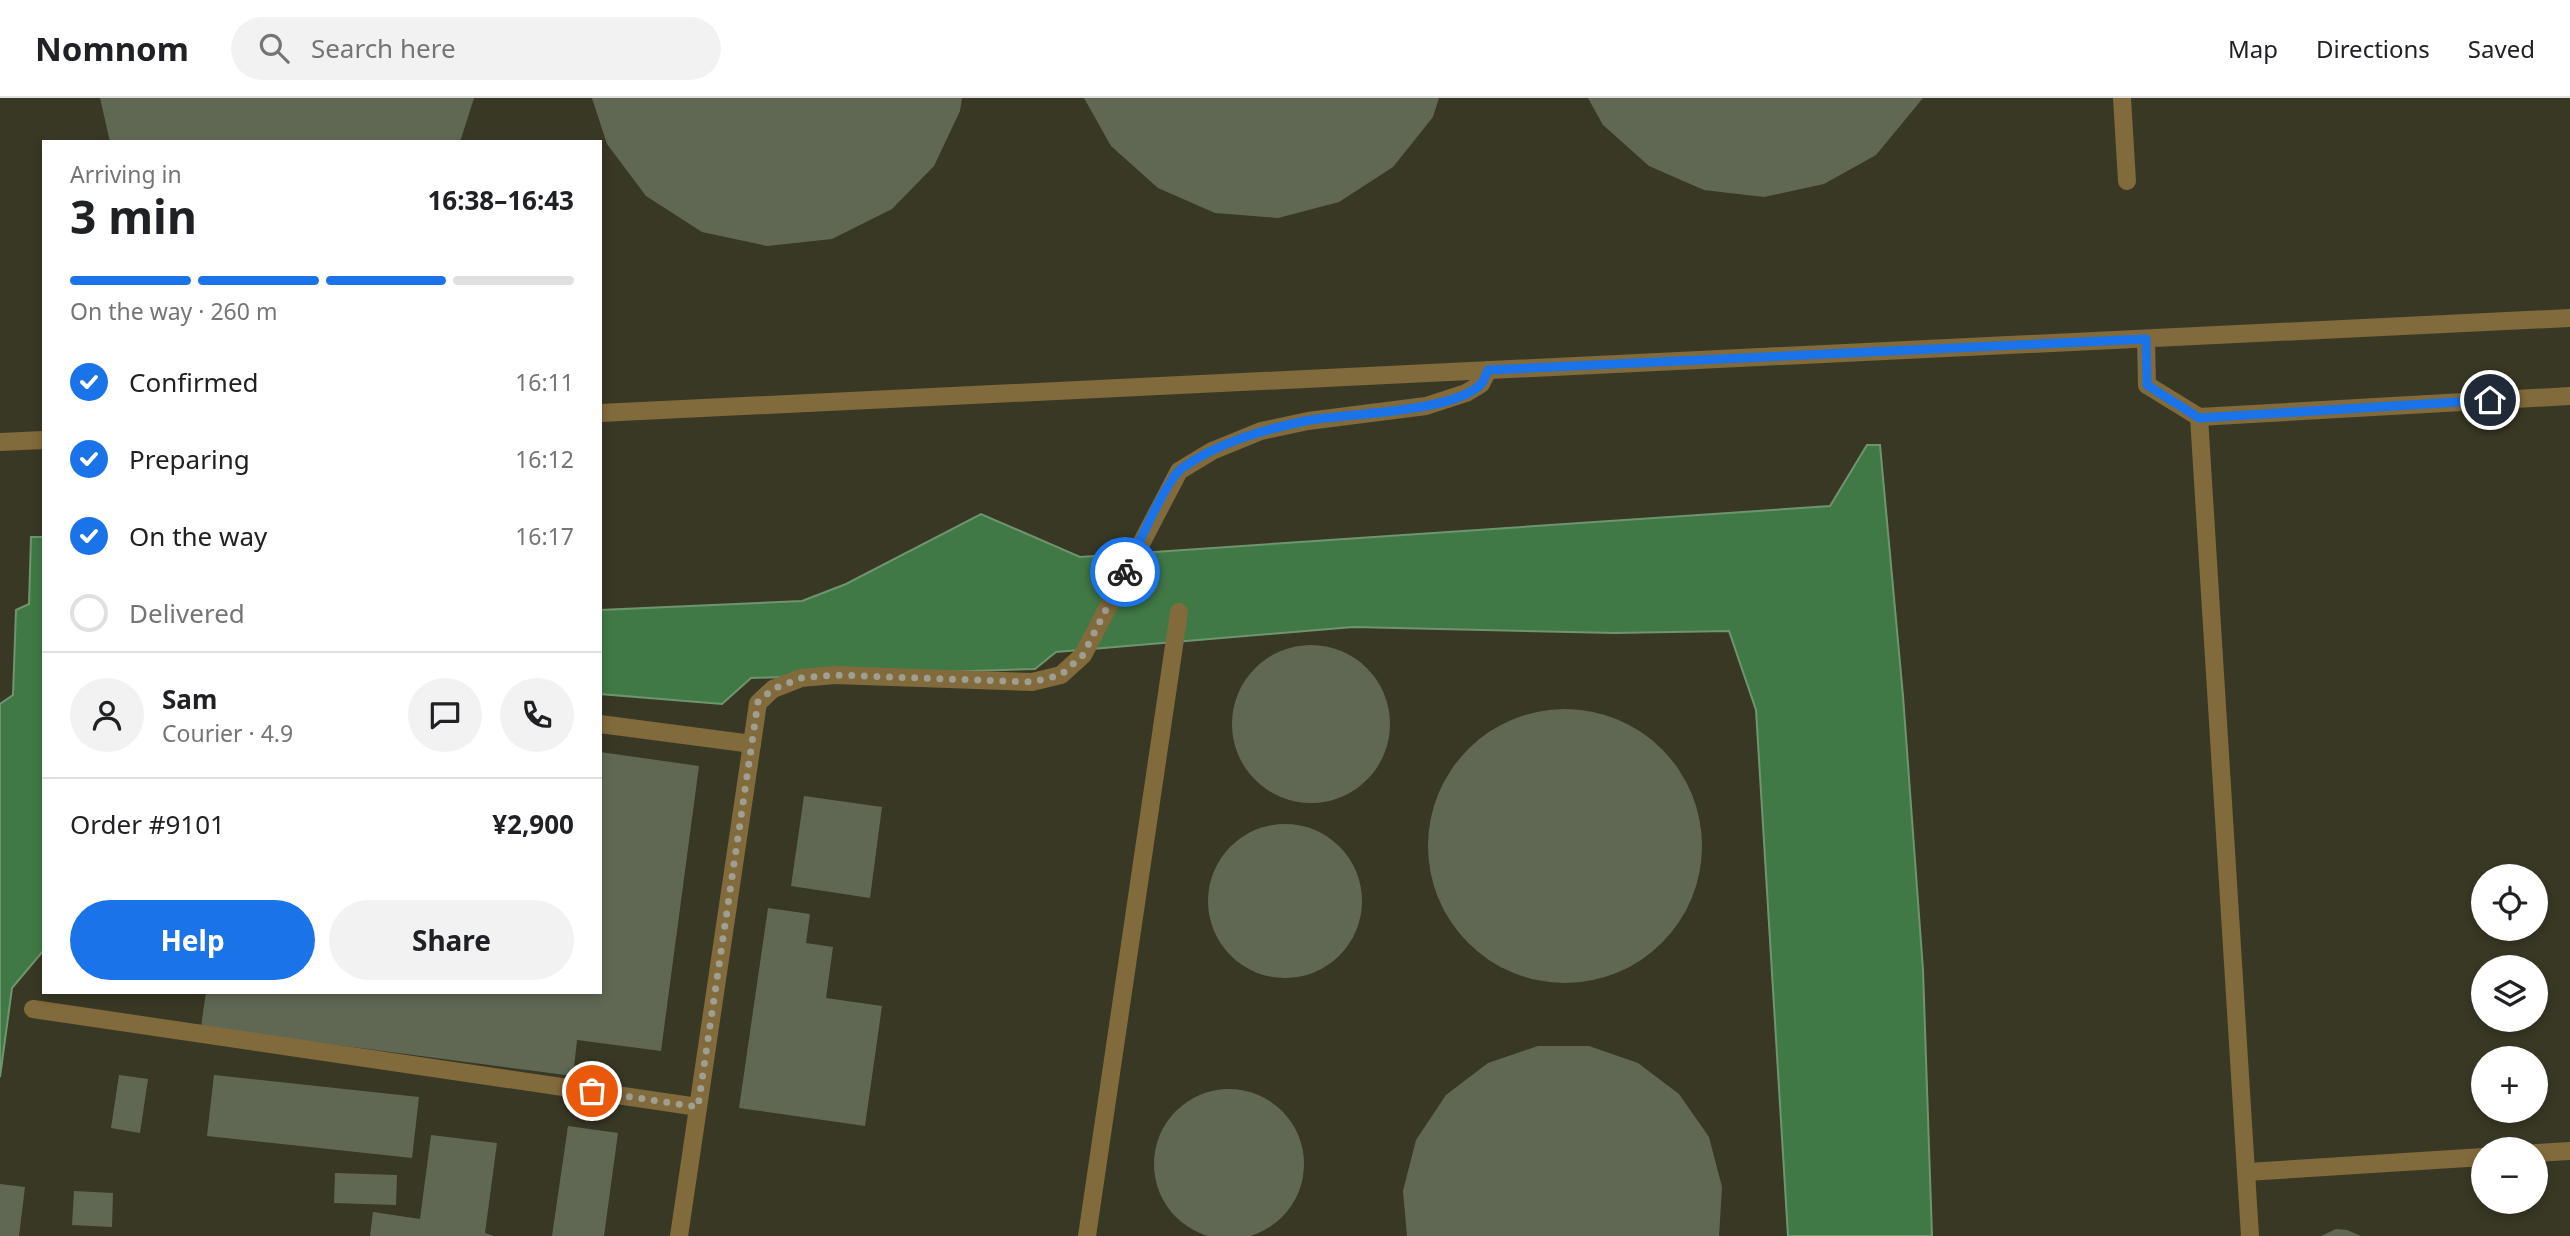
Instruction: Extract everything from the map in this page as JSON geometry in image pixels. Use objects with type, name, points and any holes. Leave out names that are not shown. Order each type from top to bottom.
[{"type":"street","points":[[2122,98],[2127,181]]},
{"type":"street","points":[[602,413],[2570,318]]},
{"type":"street","points":[[2146,339],[2147,385],[2199,418],[2570,396]]},
{"type":"street","points":[[679,1236],[758,702],[773,689],[801,678],[835,675],[1032,682],[1061,675],[1083,655],[1179,471],[1212,451],[1261,432],[1308,421],[1426,406],[1466,393],[1481,384],[1488,370]]},
{"type":"street","points":[[2199,418],[2250,1236]]},
{"type":"street","points":[[0,442],[42,440]]},
{"type":"street","points":[[1087,1236],[1179,612]]},
{"type":"street","points":[[602,724],[752,744]]},
{"type":"street","points":[[33,1009],[698,1107]]},
{"type":"street","points":[[2548,1152],[2570,1151]]},
{"type":"street","points":[[2247,1172],[2471,1158]]},
{"type":"shaded area","points":[[1867,445],[1880,445],[1903,696],[1923,970],[1932,1236],[1788,1236],[1756,710],[1729,631],[1614,633],[1353,627],[1056,652],[1035,669],[751,678],[722,704],[602,694],[602,610],[802,601],[846,584],[981,514],[1080,557],[1830,506]]},
{"type":"shaded area","points":[[31,537],[42,537],[42,952],[12,988],[0,1077],[0,704],[13,695],[16,610],[29,604]]},
{"type":"building","points":[[100,98],[474,98],[461,140],[110,140]]},
{"type":"building","points":[[592,98],[962,98],[960,111],[934,166],[892,209],[832,239],[767,246],[702,232],[646,196],[607,144]]},
{"type":"building","points":[[1084,98],[1439,98],[1433,117],[1393,167],[1339,202],[1278,218],[1215,213],[1158,188],[1111,146]]},
{"type":"building","points":[[1588,98],[1923,98],[1876,155],[1824,184],[1764,197],[1704,190],[1649,166],[1603,125]]},
{"type":"building","points":[[1311,645],[1341,651],[1367,668],[1384,694],[1390,724],[1384,754],[1367,780],[1341,797],[1311,803],[1281,797],[1255,780],[1238,754],[1232,724],[1238,694],[1255,668],[1281,651]]},
{"type":"building","points":[[1565,709],[1605,715],[1641,732],[1662,749],[1679,770],[1696,806],[1702,846],[1696,886],[1679,922],[1662,943],[1641,960],[1605,977],[1565,983],[1525,977],[1489,960],[1468,943],[1451,922],[1434,886],[1428,846],[1434,806],[1451,770],[1468,749],[1489,732],[1525,715]]},
{"type":"building","points":[[602,752],[699,766],[661,1051],[577,1040],[573,1076],[201,1027],[206,994],[602,994]]},
{"type":"building","points":[[804,796],[882,807],[870,898],[791,886]]},
{"type":"building","points":[[1285,824],[1314,830],[1339,847],[1356,872],[1362,901],[1356,930],[1339,955],[1314,972],[1285,978],[1256,972],[1231,955],[1214,930],[1208,901],[1214,872],[1231,847],[1256,830]]},
{"type":"building","points":[[768,908],[810,914],[806,943],[833,947],[826,998],[882,1006],[865,1126],[739,1108]]},
{"type":"building","points":[[1538,1046],[1589,1046],[1638,1063],[1679,1094],[1709,1137],[1722,1187],[1719,1236],[1407,1236],[1403,1191],[1416,1140],[1446,1095],[1488,1063]]},
{"type":"building","points":[[119,1075],[148,1079],[140,1133],[111,1128]]},
{"type":"building","points":[[214,1075],[419,1097],[412,1158],[207,1136]]},
{"type":"building","points":[[1214,1090],[1244,1090],[1271,1101],[1292,1122],[1303,1149],[1303,1179],[1292,1206],[1271,1227],[1247,1237],[1211,1237],[1187,1227],[1166,1206],[1155,1179],[1155,1149],[1166,1122],[1187,1101]]},
{"type":"building","points":[[568,1126],[618,1133],[604,1236],[552,1236]]},
{"type":"building","points":[[431,1135],[497,1143],[485,1233],[494,1236],[370,1236],[373,1212],[420,1219]]},
{"type":"building","points":[[335,1173],[397,1175],[396,1205],[334,1203]]},
{"type":"building","points":[[0,1184],[25,1187],[19,1236],[0,1236]]},
{"type":"building","points":[[74,1191],[113,1193],[112,1227],[72,1225]]},
{"type":"building","points":[[2336,1229],[2347,1230],[2361,1236],[2321,1236]]},
{"type":"way so far","points":[[592,1091],[698,1107],[758,702],[773,689],[801,678],[835,675],[1032,682],[1061,675],[1083,655],[1125,572]]},
{"type":"route","points":[[1125,572],[1179,471],[1212,451],[1261,432],[1308,421],[1426,406],[1466,393],[1481,384],[1488,370],[2146,339],[2147,385],[2199,418],[2490,400]]}]
